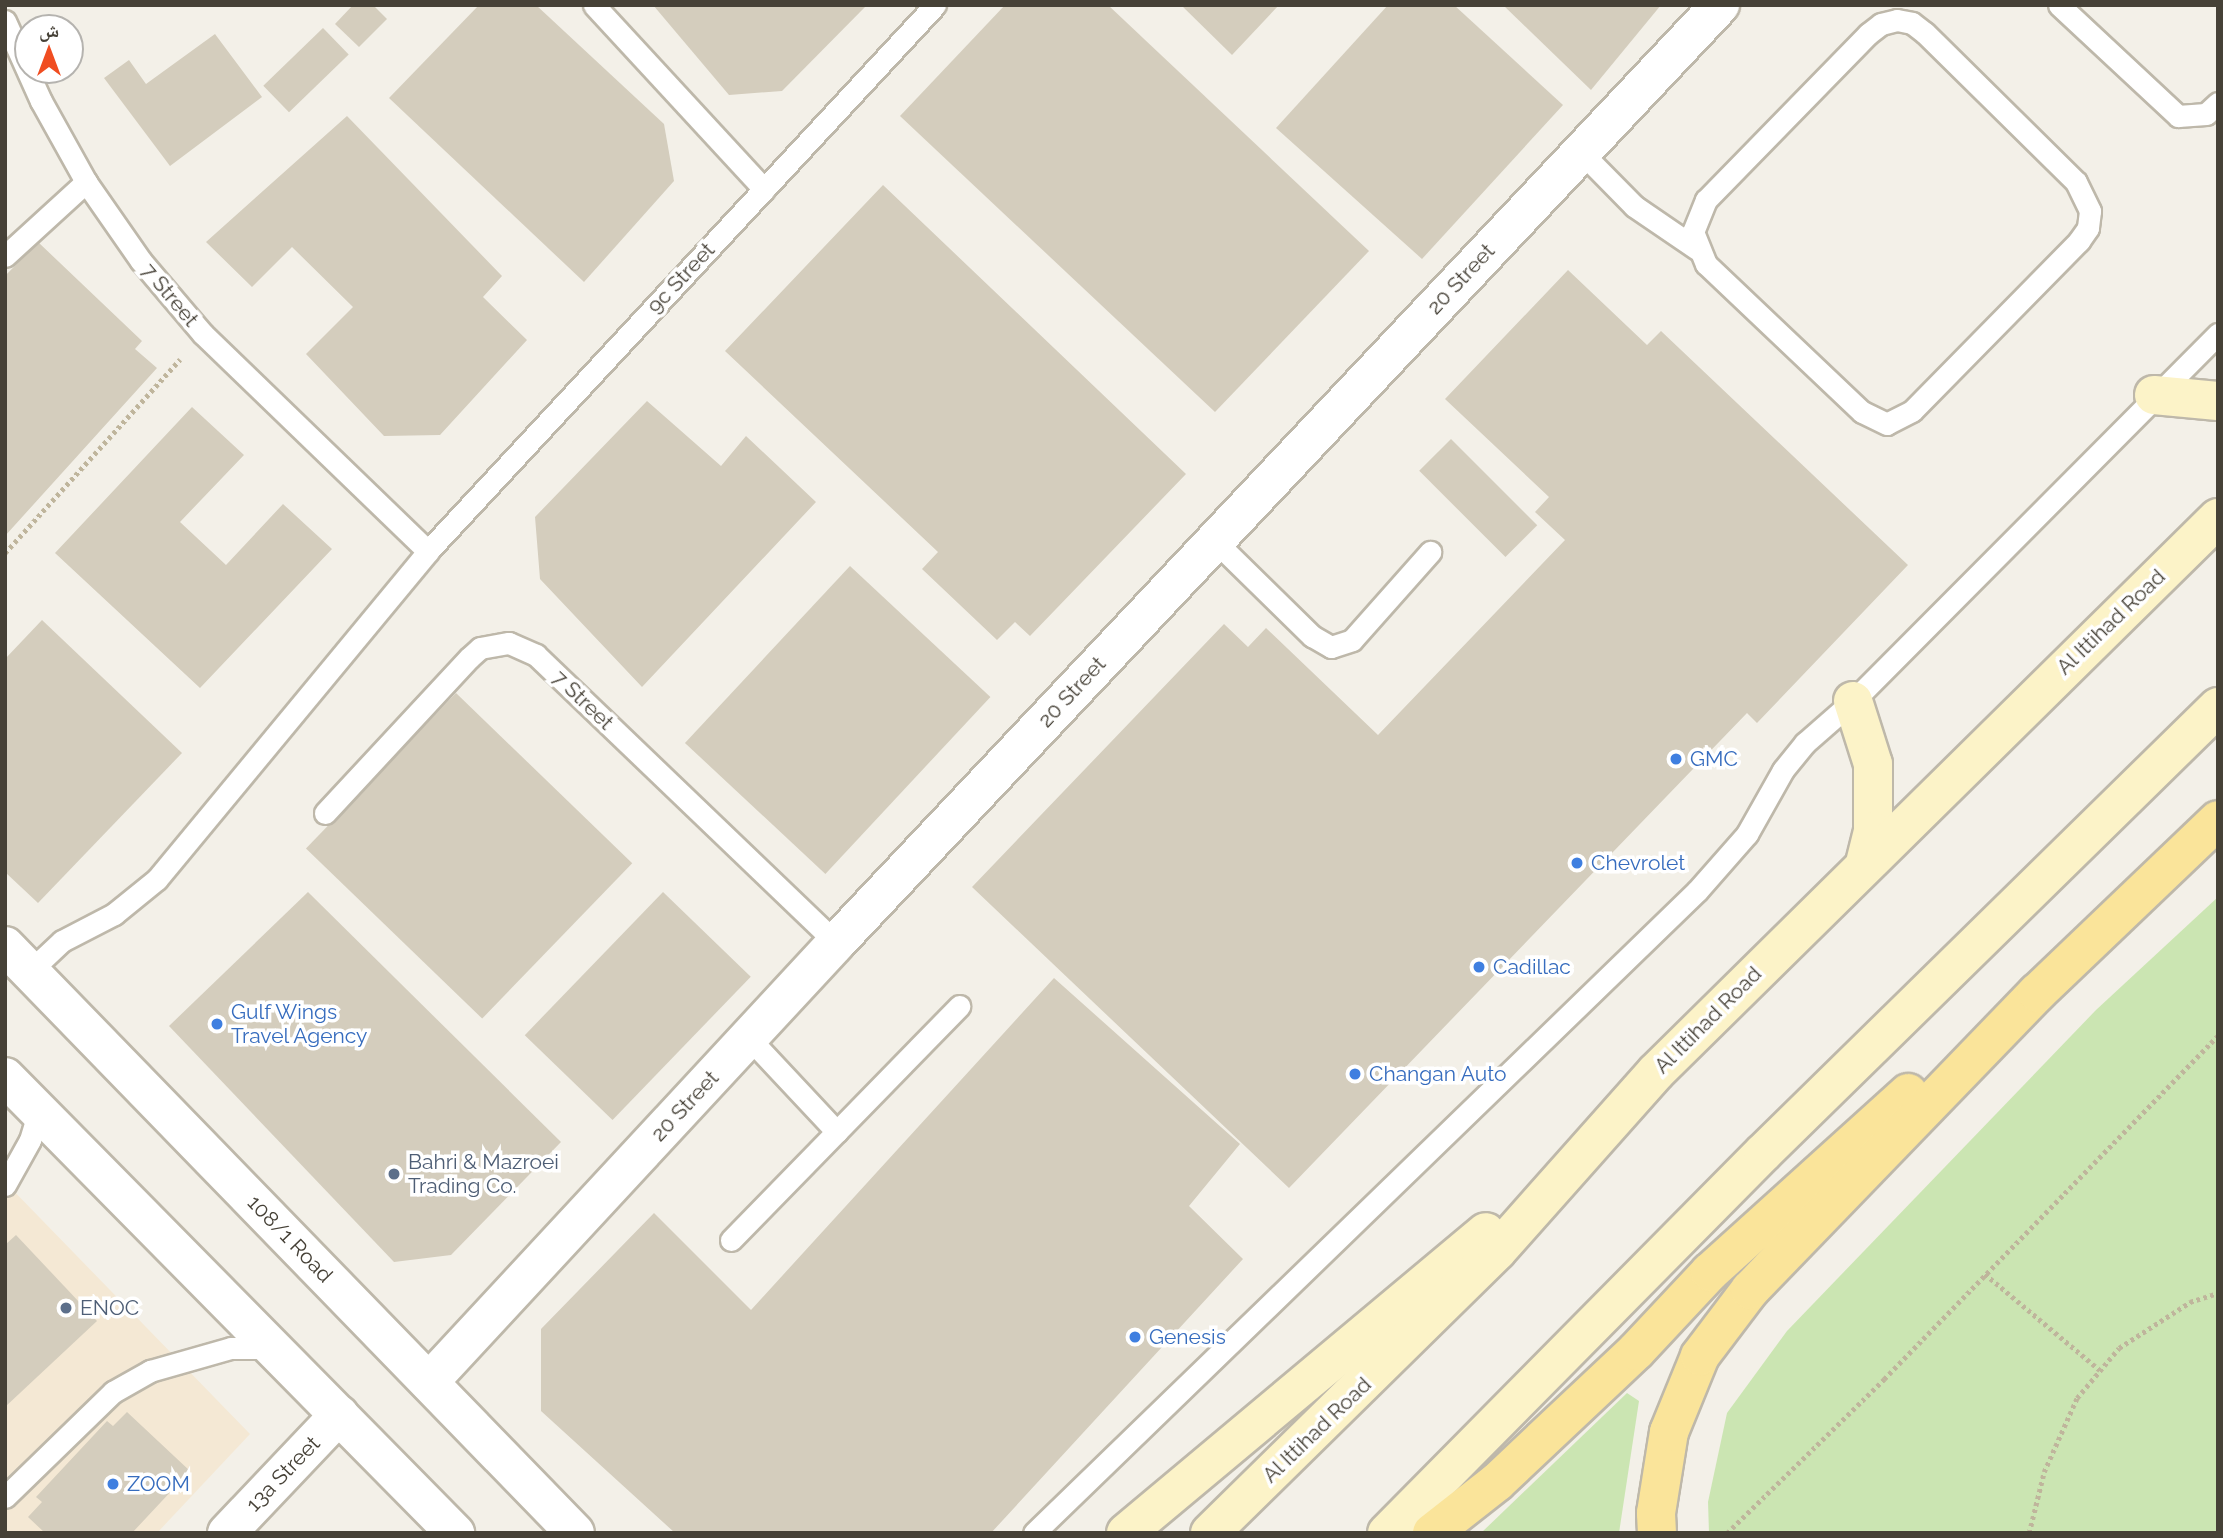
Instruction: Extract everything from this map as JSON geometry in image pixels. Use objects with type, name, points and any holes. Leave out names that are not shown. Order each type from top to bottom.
[{"type":"main road","points":[[2154,395],[2218,401]]},
{"type":"main road","name":"Al Ittihad Road","points":[[1210,1533],[1497,1251],[1656,1072],[1865,863],[2218,518]]},
{"type":"main road","points":[[1853,701],[1873,764],[1873,831],[1865,863]]},
{"type":"main road","points":[[1387,1533],[1763,1153],[2218,707]]},
{"type":"main road","points":[[1657,1533],[1656,1513],[1668,1432],[1700,1356],[1750,1290],[2037,993],[2218,820]]},
{"type":"main road","points":[[1432,1533],[1497,1482],[1636,1351],[1710,1272],[1962,1044],[2037,993]]},
{"type":"main road","points":[[1126,1533],[1589,1145]]},
{"type":"street","name":"20 Street","points":[[429,1382],[836,943],[1720,5]]},
{"type":"street","name":"108/1 Road","points":[[18,958],[575,1533]]},
{"type":"street","points":[[5,1077],[26,1105],[273,1348],[455,1533]]},
{"type":"street","name":"13a Street","points":[[227,1533],[339,1415]]},
{"type":"lane","points":[[594,5],[764,190]]},
{"type":"lane","name":"9c Street","points":[[18,958],[62,941],[130,904],[157,879],[428,551],[935,5]]},
{"type":"lane","points":[[2059,5],[2178,116],[2206,114],[2218,103]]},
{"type":"lane","points":[[1581,152],[1634,206],[1697,249],[1706,264],[1862,412],[1887,424],[1912,411],[2079,241],[2088,228],[2090,211],[2076,182],[1935,42],[1913,23],[1897,20],[1881,24],[1868,34],[1706,200],[1693,232],[1697,249]]},
{"type":"lane","name":"7 Street","points":[[5,22],[41,101],[86,182],[141,261],[202,334],[428,551]]},
{"type":"lane","points":[[5,256],[86,182]]},
{"type":"lane","points":[[1034,1533],[1697,891],[1747,834],[1783,770],[2154,395],[2218,334]]},
{"type":"lane","points":[[1214,541],[1312,636],[1331,647],[1352,639],[1430,552]]},
{"type":"lane","name":"7 Street","points":[[325,813],[469,658],[480,648],[509,643],[536,655],[836,943]]},
{"type":"lane","points":[[731,1240],[959,1006]]},
{"type":"lane","points":[[748,1037],[837,1132]]},
{"type":"lane","points":[[5,1185],[30,1140],[26,1105]]},
{"type":"lane","points":[[5,1497],[113,1392],[150,1371],[231,1348],[273,1348]]},
{"type":"path","points":[[5,553],[202,334]]},
{"type":"path","points":[[1727,1533],[2218,1035]]},
{"type":"path","points":[[1985,1274],[2100,1370]]},
{"type":"path","points":[[2029,1533],[2044,1472],[2077,1398],[2100,1370],[2129,1342],[2190,1302],[2218,1293]]},
{"type":"shaded area","name":"ENOC","points":[[5,1182],[250,1434],[157,1533],[5,1533]]},
{"type":"green space","points":[[2218,897],[2218,1533],[1709,1533],[1708,1502],[1727,1413],[1787,1331],[2096,1010]]},
{"type":"green space","points":[[1627,1393],[1639,1401],[1619,1533],[1481,1533]]},
{"type":"building","points":[[353,5],[373,5],[387,19],[359,47],[335,24]]},
{"type":"building","points":[[479,5],[536,5],[664,124],[674,181],[584,282],[389,98]]},
{"type":"building","points":[[653,5],[867,5],[782,91],[729,95]]},
{"type":"building","points":[[1005,5],[1108,5],[1369,251],[1215,412],[900,116]]},
{"type":"building","points":[[1181,5],[1279,5],[1232,55]]},
{"type":"building","points":[[1388,5],[1454,5],[1563,105],[1422,259],[1276,128]]},
{"type":"building","points":[[1503,5],[1661,5],[1591,90]]},
{"type":"building","points":[[323,28],[349,55],[289,112],[263,86]]},
{"type":"building","points":[[215,34],[262,97],[170,166],[104,78],[129,60],[146,84]]},
{"type":"building","points":[[347,116],[502,276],[483,297],[527,340],[440,435],[384,436],[306,354],[353,307],[292,247],[252,287],[206,242]]},
{"type":"building","points":[[883,185],[1186,474],[1030,636],[1015,622],[997,640],[922,569],[938,552],[725,351]]},
{"type":"building","points":[[38,242],[142,341],[135,349],[157,368],[5,536],[5,276]]},
{"type":"building","points":[[1568,270],[1647,345],[1661,331],[1908,565],[1757,723],[1747,713],[1289,1188],[972,887],[1224,624],[1248,647],[1266,628],[1378,735],[1565,540],[1535,512],[1549,497],[1445,399]]},
{"type":"building","points":[[647,401],[721,466],[746,436],[816,502],[642,687],[540,579],[535,517]]},
{"type":"building","points":[[192,407],[244,455],[180,522],[226,565],[283,504],[332,549],[200,688],[55,553]]},
{"type":"building","points":[[1451,439],[1537,525],[1505,557],[1419,471]]},
{"type":"building","points":[[850,566],[990,697],[825,874],[685,743]]},
{"type":"building","points":[[42,620],[182,753],[38,903],[5,872],[5,659]]},
{"type":"building","points":[[456,693],[632,863],[482,1019],[306,848]]},
{"type":"building","points":[[308,892],[561,1142],[451,1255],[394,1262],[169,1026]]},
{"type":"building","points":[[663,892],[751,977],[613,1120],[525,1035]]},
{"type":"building","points":[[1054,978],[1240,1144],[1189,1206],[1243,1259],[991,1533],[675,1533],[541,1411],[541,1329],[654,1213],[751,1310]]},
{"type":"building","points":[[16,1235],[97,1321],[5,1407],[5,1245]]},
{"type":"building","name":"ZOOM","points":[[127,1412],[190,1471],[132,1533],[45,1533],[28,1517],[42,1502],[36,1497],[107,1421],[113,1426]]},
{"type":"place","name":"GMC","points":[[1676,759]]},
{"type":"place","name":"Chevrolet","points":[[1577,863]]},
{"type":"place","name":"Cadillac","points":[[1479,967]]},
{"type":"place","name":"Gulf Wings Travel Agency","points":[[217,1024]]},
{"type":"place","name":"Changan Auto","points":[[1355,1074]]},
{"type":"place","name":"Bahri & Mazroei Trading Co.","points":[[394,1174]]},
{"type":"place","name":"ENOC","points":[[66,1308]]},
{"type":"place","name":"Genesis","points":[[1135,1337]]},
{"type":"place","name":"ZOOM","points":[[113,1484]]}]
